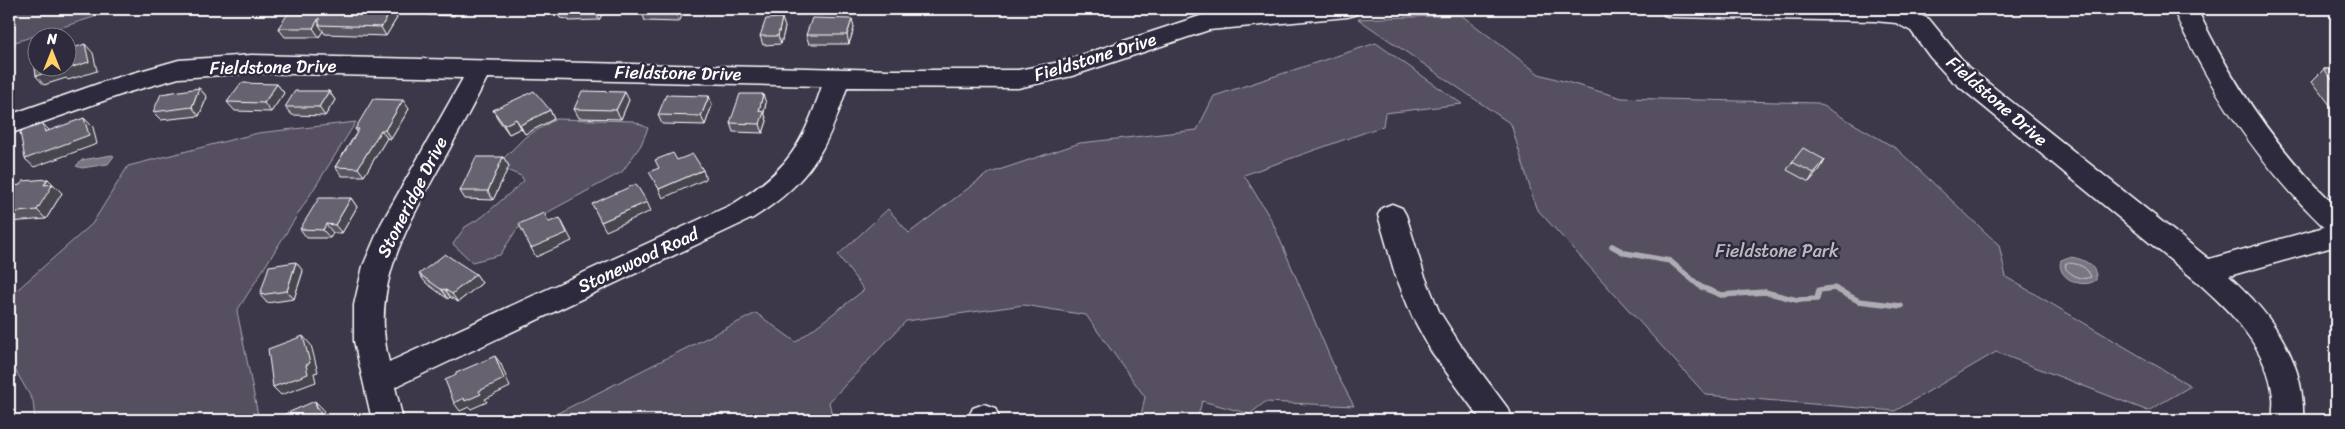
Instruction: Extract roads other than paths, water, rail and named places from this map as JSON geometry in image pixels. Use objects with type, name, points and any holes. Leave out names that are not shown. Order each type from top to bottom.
[{"type":"street","name":"Fieldstone Drive","points":[[9,125],[120,85],[179,69],[252,64],[993,80],[1034,77],[1063,70],[1206,22],[1224,18],[1347,9]]},
{"type":"street","name":"Fieldstone Drive","points":[[1672,9],[1874,12],[1907,17],[1920,25],[1938,51],[1959,72],[2205,272],[2239,303],[2277,354],[2286,380],[2288,420]]},
{"type":"street","points":[[2185,9],[2229,96],[2253,131],[2307,193],[2336,222]]},
{"type":"street","name":"Stoneridge Drive","points":[[388,420],[369,341],[369,304],[377,266],[395,224],[480,69]]},
{"type":"street","name":"Stonewood Road","points":[[378,381],[743,211],[765,198],[797,170],[814,145],[822,127],[837,77]]},
{"type":"street","points":[[1392,215],[1408,272],[1423,310],[1434,331],[1498,420]]},
{"type":"street","points":[[2205,272],[2336,235]]},
{"type":"water","points":[[114,156],[108,164],[82,168],[76,166],[82,160]]},
{"type":"water","points":[[2069,257],[2079,259],[2092,266],[2096,280],[2084,284],[2066,277],[2060,266],[2061,260]]},
{"type":"waterway","points":[[1612,246],[1625,253],[1670,261],[1701,287],[1721,295],[1765,292],[1797,300],[1817,299],[1819,290],[1834,288],[1859,301],[1901,306]]},
{"type":"park label","name":"Fieldstone Park","points":[[1777,251]]}]
